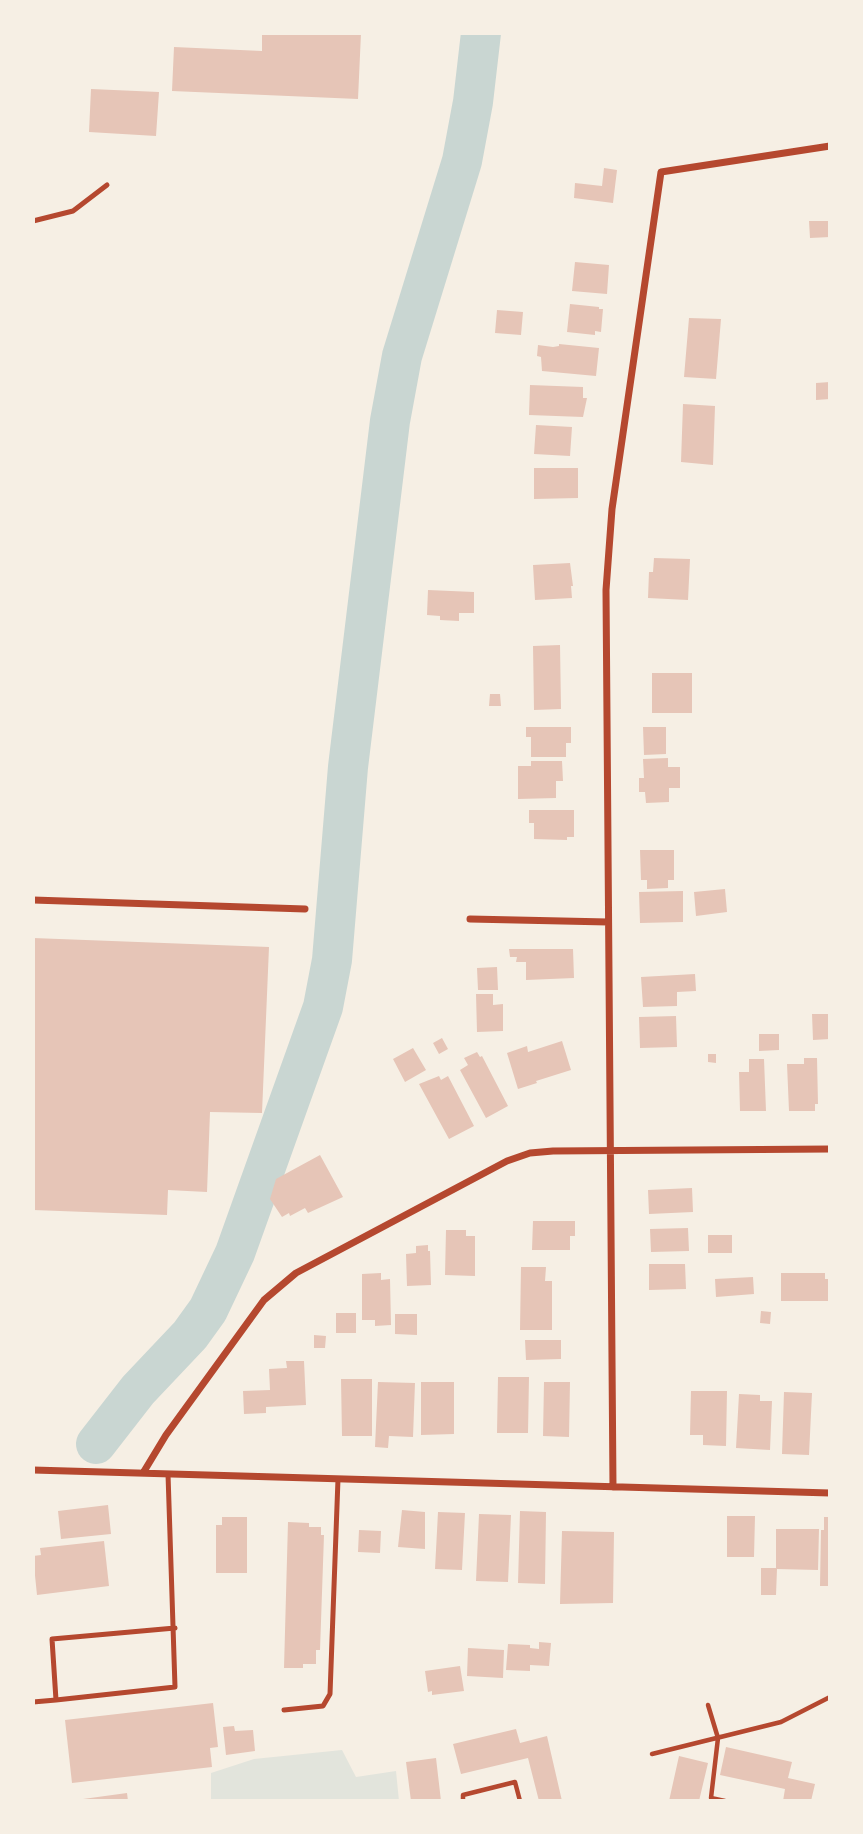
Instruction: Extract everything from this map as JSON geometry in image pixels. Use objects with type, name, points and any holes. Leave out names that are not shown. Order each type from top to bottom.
[{"type":"street","points":[[613,1487],[606,590],[608,552],[661,172],[830,146]]},
{"type":"street","points":[[33,900],[305,909]]},
{"type":"street","points":[[470,919],[608,922]]},
{"type":"street","points":[[143,1473],[166,1435],[264,1300],[296,1273],[508,1161],[530,1153],[553,1151],[830,1149]]},
{"type":"street","points":[[33,1470],[830,1493]]},
{"type":"lane","points":[[33,221],[73,211],[107,185]]},
{"type":"lane","points":[[33,1702],[176,1687],[169,1474]]},
{"type":"lane","points":[[284,1710],[323,1706],[330,1695],[338,1479]]},
{"type":"lane","points":[[57,1700],[52,1639],[174,1629]]},
{"type":"path","points":[[652,1754],[781,1722],[830,1697]]},
{"type":"path","points":[[708,1705],[718,1738],[710,1798],[726,1801]]},
{"type":"path","points":[[463,1801],[463,1795],[516,1782],[520,1801]]},
{"type":"shaded area","points":[[342,1750],[356,1777],[396,1771],[399,1801],[211,1801],[211,1773],[254,1759]]},
{"type":"building","points":[[262,33],[361,33],[358,99],[172,91],[174,47],[262,51]]},
{"type":"building","points":[[91,89],[159,92],[156,136],[89,132]]},
{"type":"building","points":[[604,168],[617,170],[613,203],[574,198],[575,183],[602,186]]},
{"type":"building","points":[[809,221],[830,221],[830,237],[810,238]]},
{"type":"building","points":[[575,262],[609,265],[607,294],[572,291]]},
{"type":"building","points":[[570,304],[603,309],[601,332],[595,331],[595,335],[567,332]]},
{"type":"building","points":[[497,310],[523,312],[521,335],[495,333]]},
{"type":"building","points":[[689,318],[721,319],[716,379],[684,377]]},
{"type":"building","points":[[559,344],[599,348],[596,376],[542,371],[541,357],[537,356],[538,345],[553,347]]},
{"type":"building","points":[[830,382],[830,399],[816,400],[816,383]]},
{"type":"building","points":[[530,385],[583,387],[583,398],[587,398],[583,417],[529,415]]},
{"type":"building","points":[[683,404],[715,406],[713,465],[681,462]]},
{"type":"building","points":[[536,425],[572,427],[570,456],[534,454]]},
{"type":"building","points":[[534,468],[578,468],[578,498],[534,499]]},
{"type":"building","points":[[654,558],[690,559],[688,600],[648,598],[649,572],[653,572]]},
{"type":"building","points":[[570,563],[572,598],[535,600],[533,565]]},
{"type":"building","points":[[428,590],[474,592],[474,613],[459,613],[459,621],[440,620],[440,616],[427,615]]},
{"type":"building","points":[[560,645],[561,709],[534,710],[533,646]]},
{"type":"building","points":[[652,673],[692,673],[692,713],[652,713]]},
{"type":"building","points":[[490,694],[500,694],[501,706],[489,706]]},
{"type":"building","points":[[526,727],[571,727],[571,743],[566,743],[566,757],[531,757],[531,737],[526,737]]},
{"type":"building","points":[[643,727],[666,727],[666,754],[644,755]]},
{"type":"building","points":[[668,758],[668,767],[680,767],[680,788],[669,788],[669,802],[646,803],[645,792],[639,792],[639,778],[644,778],[643,759]]},
{"type":"building","points":[[531,761],[562,761],[563,781],[556,781],[556,798],[518,799],[518,766],[531,766]]},
{"type":"building","points":[[529,810],[574,810],[574,837],[567,837],[567,840],[534,839],[534,823],[529,823]]},
{"type":"building","points":[[640,850],[674,850],[674,880],[668,880],[668,888],[647,889],[647,880],[641,880]]},
{"type":"building","points":[[725,889],[727,912],[696,916],[694,892]]},
{"type":"building","points":[[683,891],[683,922],[640,923],[639,892]]},
{"type":"building","points":[[33,938],[269,947],[262,1113],[210,1112],[207,1192],[168,1190],[167,1215],[33,1210]]},
{"type":"building","points":[[509,949],[573,949],[574,978],[526,980],[526,962],[516,962],[517,957],[510,957]]},
{"type":"building","points":[[497,967],[498,990],[478,990],[477,968]]},
{"type":"building","points":[[695,974],[696,991],[677,992],[677,1006],[643,1007],[641,977]]},
{"type":"building","points":[[476,994],[493,994],[493,1005],[503,1004],[503,1031],[477,1032]]},
{"type":"building","points":[[812,1014],[830,1014],[830,1039],[813,1040]]},
{"type":"building","points":[[676,1016],[677,1047],[640,1048],[639,1017]]},
{"type":"building","points":[[759,1034],[779,1034],[779,1050],[759,1051]]},
{"type":"building","points":[[442,1038],[448,1049],[439,1054],[433,1043]]},
{"type":"building","points":[[562,1041],[571,1070],[518,1089],[507,1053],[527,1046],[528,1052]]},
{"type":"building","points":[[413,1048],[426,1070],[405,1082],[393,1059]]},
{"type":"building","points":[[477,1052],[482,1056],[508,1106],[486,1118],[460,1070],[468,1065],[464,1058]]},
{"type":"building","points":[[708,1054],[716,1054],[716,1063],[708,1062]]},
{"type":"building","points":[[804,1058],[817,1058],[818,1104],[815,1104],[815,1111],[789,1111],[787,1064],[804,1064]]},
{"type":"building","points":[[749,1059],[764,1059],[766,1111],[740,1111],[739,1072],[749,1072]]},
{"type":"building","points":[[439,1076],[441,1080],[448,1076],[474,1126],[449,1139],[419,1084]]},
{"type":"building","points":[[320,1155],[343,1197],[308,1213],[305,1208],[282,1217],[270,1199],[276,1179]]},
{"type":"building","points":[[692,1188],[693,1212],[649,1214],[648,1190]]},
{"type":"building","points":[[533,1221],[575,1221],[575,1236],[570,1236],[570,1250],[532,1250]]},
{"type":"building","points":[[688,1228],[689,1251],[651,1252],[650,1229]]},
{"type":"building","points":[[446,1230],[466,1230],[466,1236],[475,1236],[475,1276],[445,1275]]},
{"type":"building","points":[[708,1235],[732,1235],[732,1253],[708,1253]]},
{"type":"building","points":[[428,1245],[431,1285],[407,1286],[406,1254],[416,1253],[416,1246]]},
{"type":"building","points":[[649,1264],[685,1264],[686,1289],[649,1290]]},
{"type":"building","points":[[521,1267],[546,1267],[545,1281],[552,1281],[552,1330],[520,1330]]},
{"type":"building","points":[[381,1273],[381,1280],[390,1279],[391,1325],[375,1326],[375,1320],[362,1320],[362,1274]]},
{"type":"building","points":[[781,1273],[825,1273],[825,1279],[830,1279],[830,1301],[781,1301]]},
{"type":"building","points":[[753,1277],[754,1294],[716,1297],[715,1279]]},
{"type":"building","points":[[761,1311],[771,1312],[770,1324],[760,1323]]},
{"type":"building","points":[[336,1313],[356,1313],[356,1333],[336,1333]]},
{"type":"building","points":[[395,1314],[417,1314],[417,1335],[395,1334]]},
{"type":"building","points":[[314,1335],[326,1336],[325,1348],[314,1348]]},
{"type":"building","points":[[525,1340],[561,1340],[561,1359],[526,1360]]},
{"type":"building","points":[[286,1361],[304,1361],[306,1405],[266,1407],[266,1413],[244,1414],[243,1391],[270,1390],[269,1369],[287,1368]]},
{"type":"building","points":[[498,1377],[529,1377],[528,1433],[497,1433]]},
{"type":"building","points":[[341,1379],[372,1379],[372,1436],[342,1436]]},
{"type":"building","points":[[378,1382],[415,1383],[413,1437],[389,1436],[388,1448],[375,1447]]},
{"type":"building","points":[[421,1382],[454,1382],[454,1434],[421,1435]]},
{"type":"building","points":[[544,1382],[570,1382],[569,1437],[543,1436]]},
{"type":"building","points":[[691,1391],[727,1391],[726,1446],[703,1445],[703,1435],[690,1435]]},
{"type":"building","points":[[784,1392],[812,1393],[809,1455],[782,1454]]},
{"type":"building","points":[[739,1394],[760,1395],[760,1401],[772,1401],[770,1450],[736,1448]]},
{"type":"building","points":[[108,1505],[111,1534],[61,1539],[58,1511]]},
{"type":"building","points":[[402,1510],[425,1512],[425,1549],[398,1547]]},
{"type":"building","points":[[520,1511],[546,1512],[545,1584],[518,1583]]},
{"type":"building","points":[[438,1512],[465,1513],[462,1570],[435,1569]]},
{"type":"building","points":[[479,1514],[511,1515],[508,1582],[476,1581]]},
{"type":"building","points":[[727,1516],[755,1516],[754,1557],[727,1557]]},
{"type":"building","points":[[222,1517],[247,1517],[247,1573],[216,1573],[216,1525],[222,1525]]},
{"type":"building","points":[[824,1517],[830,1517],[830,1586],[820,1586],[821,1530],[824,1530]]},
{"type":"building","points":[[288,1522],[309,1523],[309,1527],[321,1527],[321,1535],[324,1535],[320,1650],[316,1650],[316,1664],[303,1664],[303,1668],[284,1668]]},
{"type":"building","points":[[776,1529],[819,1529],[818,1570],[777,1569],[776,1595],[761,1595],[761,1568],[776,1568]]},
{"type":"building","points":[[359,1530],[381,1531],[380,1553],[358,1552]]},
{"type":"building","points":[[562,1531],[614,1532],[613,1603],[560,1604]]},
{"type":"building","points":[[104,1541],[109,1586],[37,1595],[33,1556],[41,1555],[40,1548]]},
{"type":"building","points":[[539,1642],[551,1643],[549,1666],[530,1665],[530,1671],[506,1670],[508,1644],[530,1645],[530,1648],[539,1649]]},
{"type":"building","points":[[468,1648],[504,1650],[503,1678],[467,1676]]},
{"type":"building","points":[[460,1666],[464,1691],[432,1695],[432,1691],[428,1692],[425,1671]]},
{"type":"building","points":[[213,1703],[218,1747],[210,1748],[212,1767],[72,1783],[65,1720]]},
{"type":"building","points":[[234,1726],[235,1731],[253,1730],[255,1751],[226,1755],[223,1727]]},
{"type":"building","points":[[516,1729],[520,1743],[547,1736],[562,1801],[539,1801],[528,1758],[461,1774],[453,1744]]},
{"type":"building","points":[[726,1747],[792,1762],[788,1778],[815,1784],[811,1801],[783,1801],[785,1789],[720,1775]]},
{"type":"building","points":[[679,1756],[708,1763],[699,1801],[669,1801]]},
{"type":"building","points":[[436,1758],[441,1801],[411,1801],[406,1762]]},
{"type":"building","points":[[127,1793],[128,1801],[83,1801],[83,1799]]},
{"type":"waterway","points":[[96,1444],[138,1390],[190,1335],[208,1310],[235,1253],[323,1007],[332,960],[348,767],[390,421],[402,356],[462,161],[473,102],[481,33]]}]
